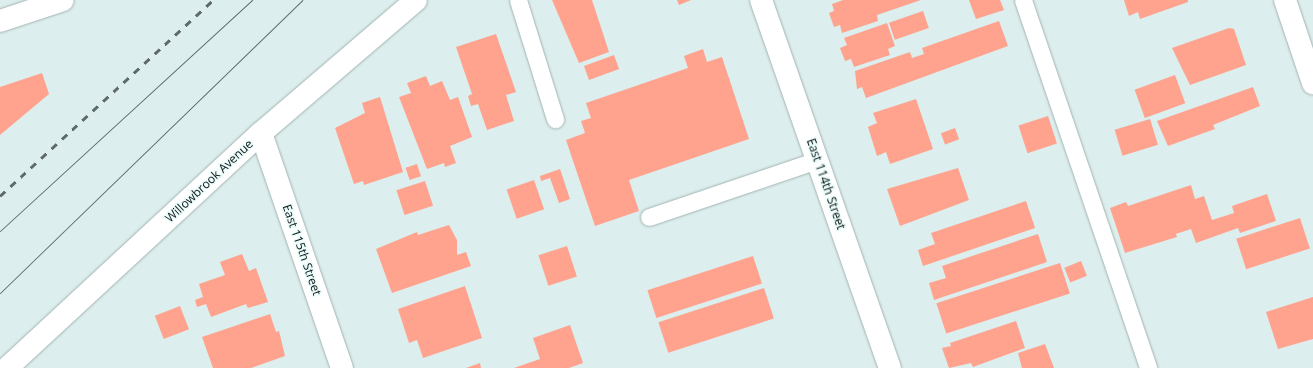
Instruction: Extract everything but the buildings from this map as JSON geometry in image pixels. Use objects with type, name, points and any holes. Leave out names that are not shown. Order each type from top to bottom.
[{"type":"street","points":[[0,21],[63,0]]},
{"type":"street","name":"Willowbrook Avenue","points":[[7,368],[261,133],[400,9],[416,0]]},
{"type":"street","name":"East 114th Street","points":[[761,0],[890,368]]},
{"type":"street","points":[[1285,0],[1313,83]]},
{"type":"street","name":"East 115th Street","points":[[261,133],[342,368]]},
{"type":"lane","points":[[518,0],[556,119]]},
{"type":"lane","points":[[1023,0],[1148,368]]},
{"type":"lane","points":[[649,217],[817,160]]},
{"type":"tram line","points":[[0,231],[252,0]]},
{"type":"tram line","points":[[0,293],[302,0]]},
{"type":"railway","points":[[0,196],[213,0]]}]
